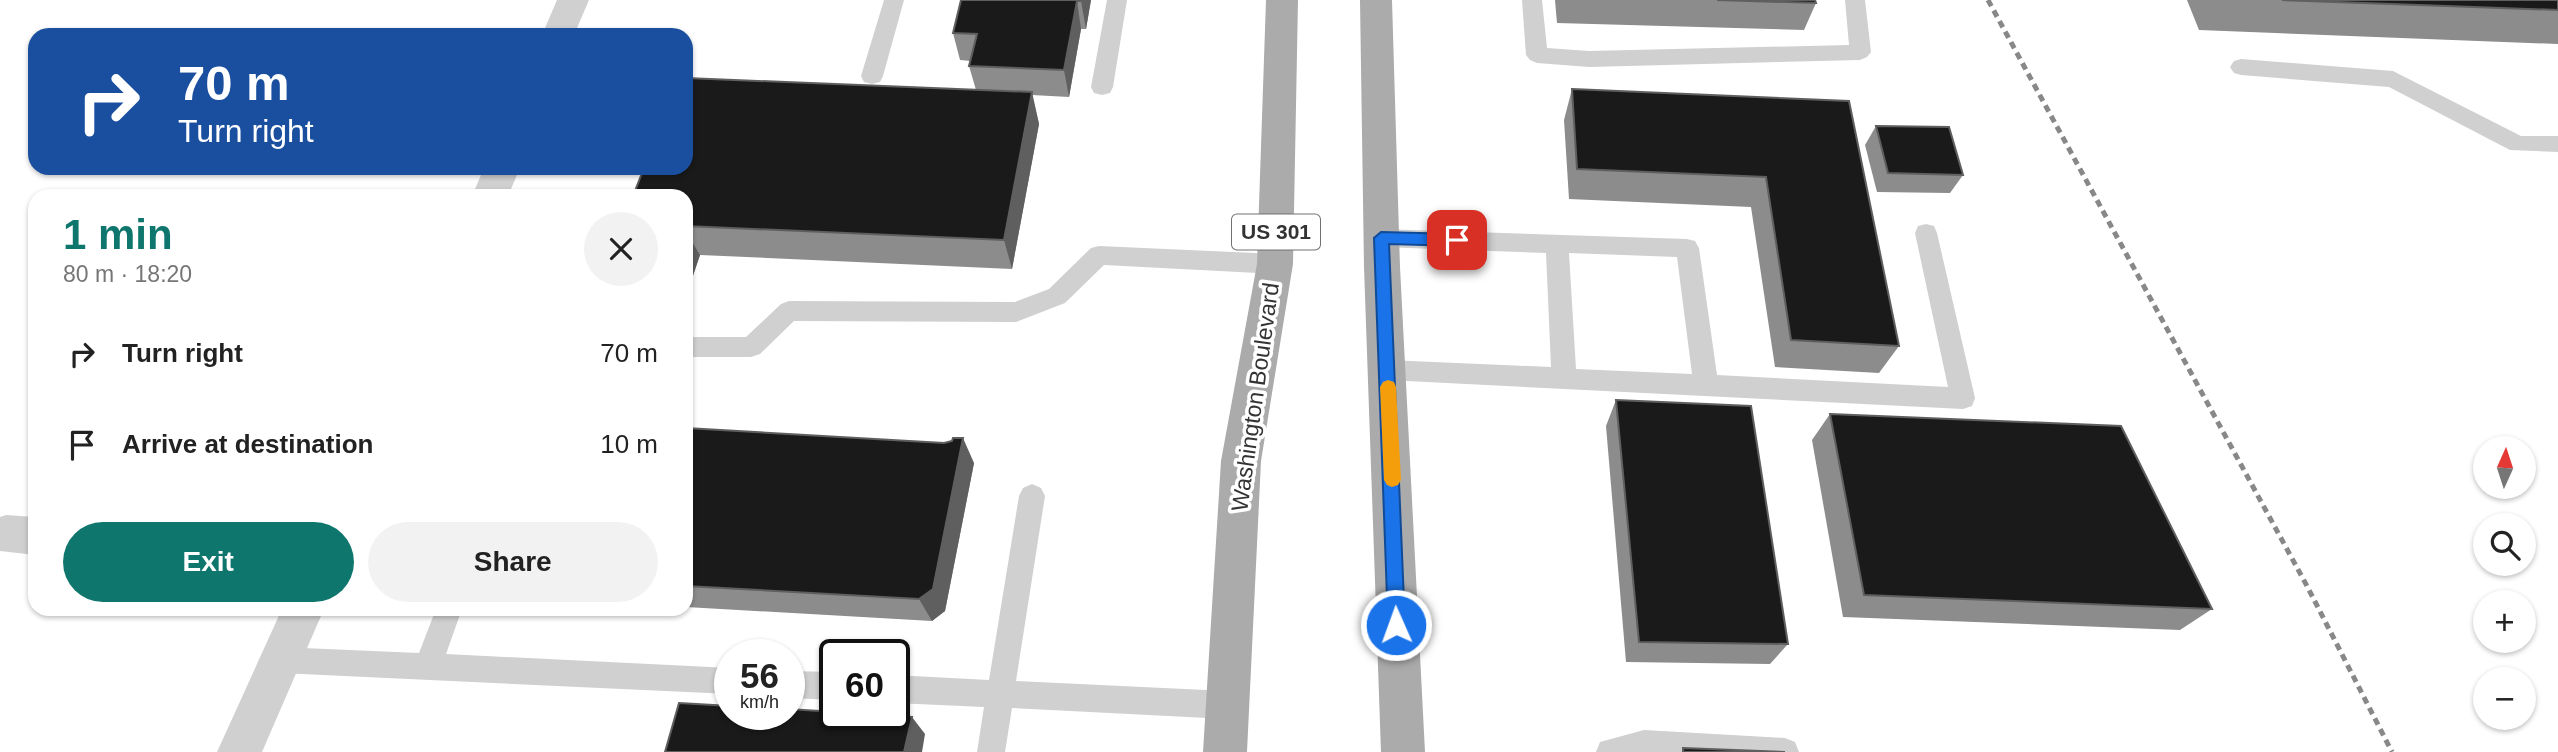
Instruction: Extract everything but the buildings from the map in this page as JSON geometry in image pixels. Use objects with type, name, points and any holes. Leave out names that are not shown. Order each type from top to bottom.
[{"type":"main road","name":"Washington Boulevard","points":[[1225,752],[1241,461],[1275,264],[1282,0]]},
{"type":"main road","points":[[1376,0],[1381,238],[1402,752]]},
{"type":"street","points":[[561,28],[573,0]]},
{"type":"street","points":[[239,752],[300,616]]},
{"type":"lane","points":[[873,76],[894,0]]},
{"type":"lane","points":[[1102,87],[1117,0]]},
{"type":"lane","points":[[1532,0],[1537,55],[1589,59],[1860,52],[1855,0]]},
{"type":"lane","points":[[2241,68],[2393,79],[2518,144],[2558,144]]},
{"type":"lane","points":[[1387,370],[1963,398],[1926,233]]},
{"type":"lane","points":[[1381,238],[1688,248],[1706,386]]},
{"type":"lane","points":[[1557,244],[1564,379]]},
{"type":"lane","points":[[693,347],[751,347],[789,311],[1016,312],[1057,296],[1099,255],[1275,264]]},
{"type":"lane","points":[[991,752],[1032,496]]},
{"type":"lane","points":[[428,667],[446,616]]},
{"type":"lane","points":[[280,660],[714,680]]},
{"type":"lane","points":[[910,690],[1227,705]]},
{"type":"lane","points":[[1610,752],[1644,744],[1785,752]]},
{"type":"railway","points":[[1988,0],[2307,586],[2392,752]]},
{"type":"slow traffic","points":[[1388,387],[1392,480]]},
{"type":"route","points":[[1396,625],[1392,461],[1381,238],[1457,240]]}]
